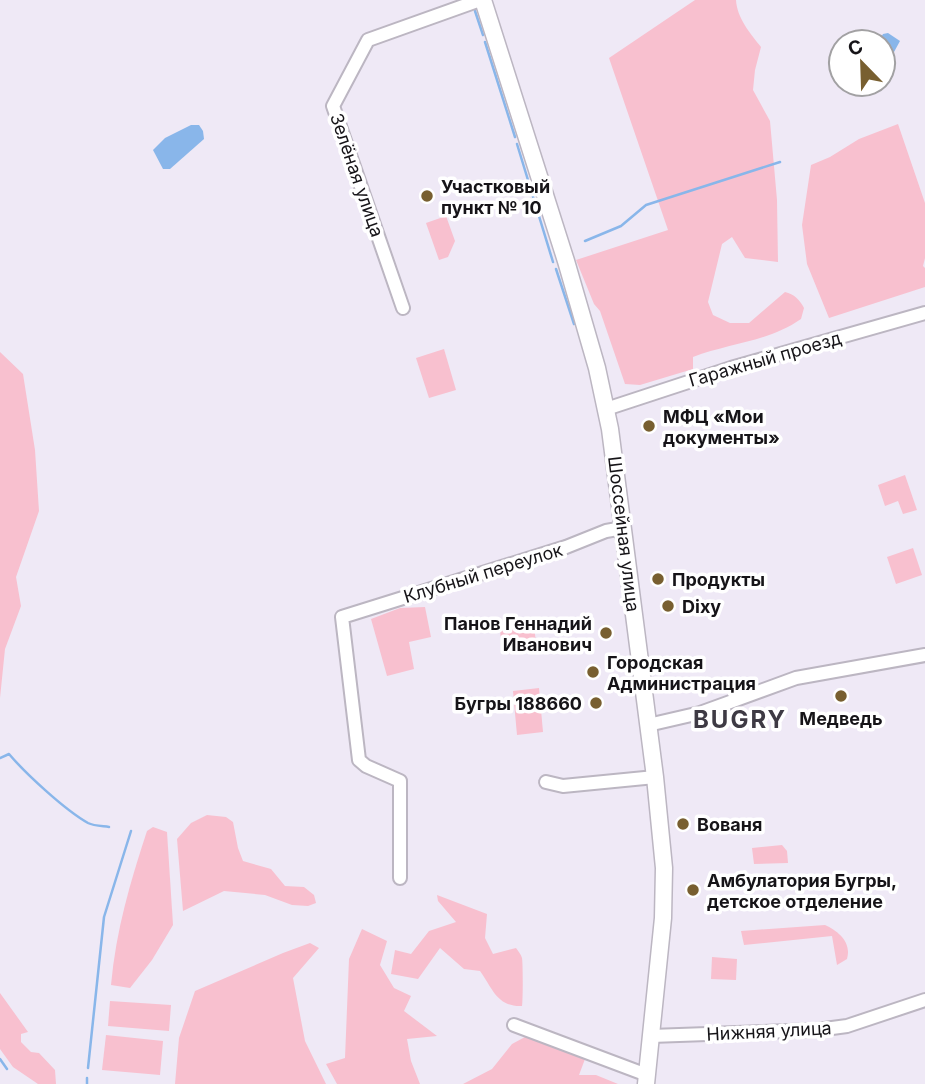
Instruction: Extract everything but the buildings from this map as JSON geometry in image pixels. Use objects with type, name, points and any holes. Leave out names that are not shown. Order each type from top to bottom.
[{"type":"main road","name":"Шоссейная улица","points":[[482,0],[562,248],[606,409],[655,777],[664,879],[663,918],[646,1079]]},
{"type":"street","name":"Зелёная улица","points":[[403,308],[333,106],[368,40],[482,0]]},
{"type":"street","name":"Гаражный проезд","points":[[606,409],[730,368],[925,313]]},
{"type":"street","name":"Клубный переулок","points":[[400,878],[400,781],[366,766],[359,760],[342,617],[566,547],[606,531],[623,528]]},
{"type":"street","points":[[648,725],[700,713],[796,678],[925,655]]},
{"type":"street","points":[[546,782],[563,786],[655,777]]},
{"type":"street","name":"Нижняя улица","points":[[651,1036],[817,1030],[847,1026],[925,1000]]},
{"type":"street","points":[[514,1025],[646,1079]]},
{"type":"shaded area","points":[[695,0],[736,0],[741,19],[761,47],[753,90],[770,121],[777,200],[778,262],[745,258],[732,237],[722,244],[708,302],[713,315],[730,323],[749,323],[785,292],[801,302],[804,308],[801,319],[775,333],[693,357],[693,369],[640,385],[625,384],[600,311],[594,304],[576,260],[668,230],[609,58]]},
{"type":"shaded area","points":[[898,124],[925,203],[925,287],[829,318],[807,264],[802,225],[811,165],[859,139]]},
{"type":"shaded area","points":[[446,216],[455,241],[448,257],[439,260],[426,223]]},
{"type":"shaded area","points":[[444,349],[456,390],[429,398],[416,358]]},
{"type":"shaded area","points":[[0,352],[23,374],[35,450],[39,511],[16,577],[21,606],[5,649],[0,698]]},
{"type":"shaded area","points":[[905,475],[917,510],[903,514],[898,501],[885,506],[878,485]]},
{"type":"shaded area","points":[[913,548],[922,575],[896,584],[887,557]]},
{"type":"shaded area","points":[[425,607],[431,637],[409,642],[414,669],[387,676],[371,619],[400,608]]},
{"type":"shaded area","points":[[534,627],[537,650],[503,654],[500,631]]},
{"type":"shaded area","points":[[539,688],[543,732],[517,735],[513,691]]},
{"type":"shaded area","points":[[207,815],[226,817],[233,822],[243,861],[271,869],[285,886],[304,887],[314,895],[316,903],[308,906],[292,905],[265,895],[224,891],[183,911],[177,839],[191,823]]},
{"type":"shaded area","points":[[153,827],[167,832],[173,925],[152,960],[130,988],[111,985],[116,945],[129,888],[147,831]]},
{"type":"shaded area","points":[[782,845],[787,851],[788,863],[754,864],[752,848]]},
{"type":"shaded area","points":[[437,895],[487,914],[485,938],[493,954],[516,948],[522,958],[522,1006],[514,1006],[501,1000],[480,971],[464,969],[440,948],[418,979],[391,974],[395,950],[411,954],[429,931],[456,922],[438,901]]},
{"type":"shaded area","points":[[825,925],[835,930],[848,947],[847,959],[837,965],[832,936],[744,945],[741,931]]},
{"type":"shaded area","points":[[362,929],[387,941],[380,965],[394,988],[411,996],[404,1011],[437,1036],[407,1039],[411,1061],[420,1084],[337,1084],[326,1064],[345,1058],[349,959]]},
{"type":"shaded area","points":[[310,943],[319,948],[293,978],[305,1041],[326,1084],[175,1084],[179,1038],[195,991]]},
{"type":"shaded area","points":[[712,957],[737,959],[736,980],[711,979]]},
{"type":"shaded area","points":[[0,993],[28,1032],[21,1034],[21,1042],[31,1052],[39,1053],[55,1070],[56,1084],[38,1084],[13,1067],[0,1049]]},
{"type":"shaded area","points":[[110,1001],[171,1005],[169,1031],[108,1026]]},
{"type":"shaded area","points":[[106,1035],[163,1041],[160,1075],[102,1070]]},
{"type":"shaded area","points":[[525,1037],[585,1059],[579,1075],[596,1075],[618,1084],[463,1084],[492,1069],[512,1044]]},
{"type":"water","points":[[191,125],[199,125],[204,139],[170,169],[163,169],[153,150],[165,138]]},
{"type":"waterway","points":[[475,11],[483,35]]},
{"type":"waterway","points":[[485,42],[515,137]]},
{"type":"waterway","points":[[517,144],[553,262]]},
{"type":"waterway","points":[[585,241],[621,226],[646,205],[780,162]]},
{"type":"waterway","points":[[556,269],[574,324]]},
{"type":"waterway","points":[[0,758],[9,754],[68,810],[90,824],[109,827]]},
{"type":"waterway","points":[[88,1068],[104,917],[131,831]]},
{"type":"waterway","points":[[0,1059],[7,1069]]},
{"type":"waterway","points":[[87,1078],[87,1084]]},
{"type":"place","name":"Участковый пункт № 10","points":[[427,196]]},
{"type":"place","name":"МФЦ «Мои документы»","points":[[649,426]]},
{"type":"place","name":"Продукты","points":[[658,579]]},
{"type":"place","name":"Dixy","points":[[668,606]]},
{"type":"place","name":"Панов Геннадий Иванович","points":[[606,633]]},
{"type":"place","name":"Городская Администрация","points":[[593,672]]},
{"type":"place","name":"Медведь","points":[[841,696]]},
{"type":"place","name":"Бугры 188660","points":[[596,703]]},
{"type":"place","name":"Вованя","points":[[683,824]]},
{"type":"place","name":"Амбулатория Бугры, детское отделение","points":[[693,890]]},
{"type":"district","name":"BUGRY","points":[[740,719]]}]
